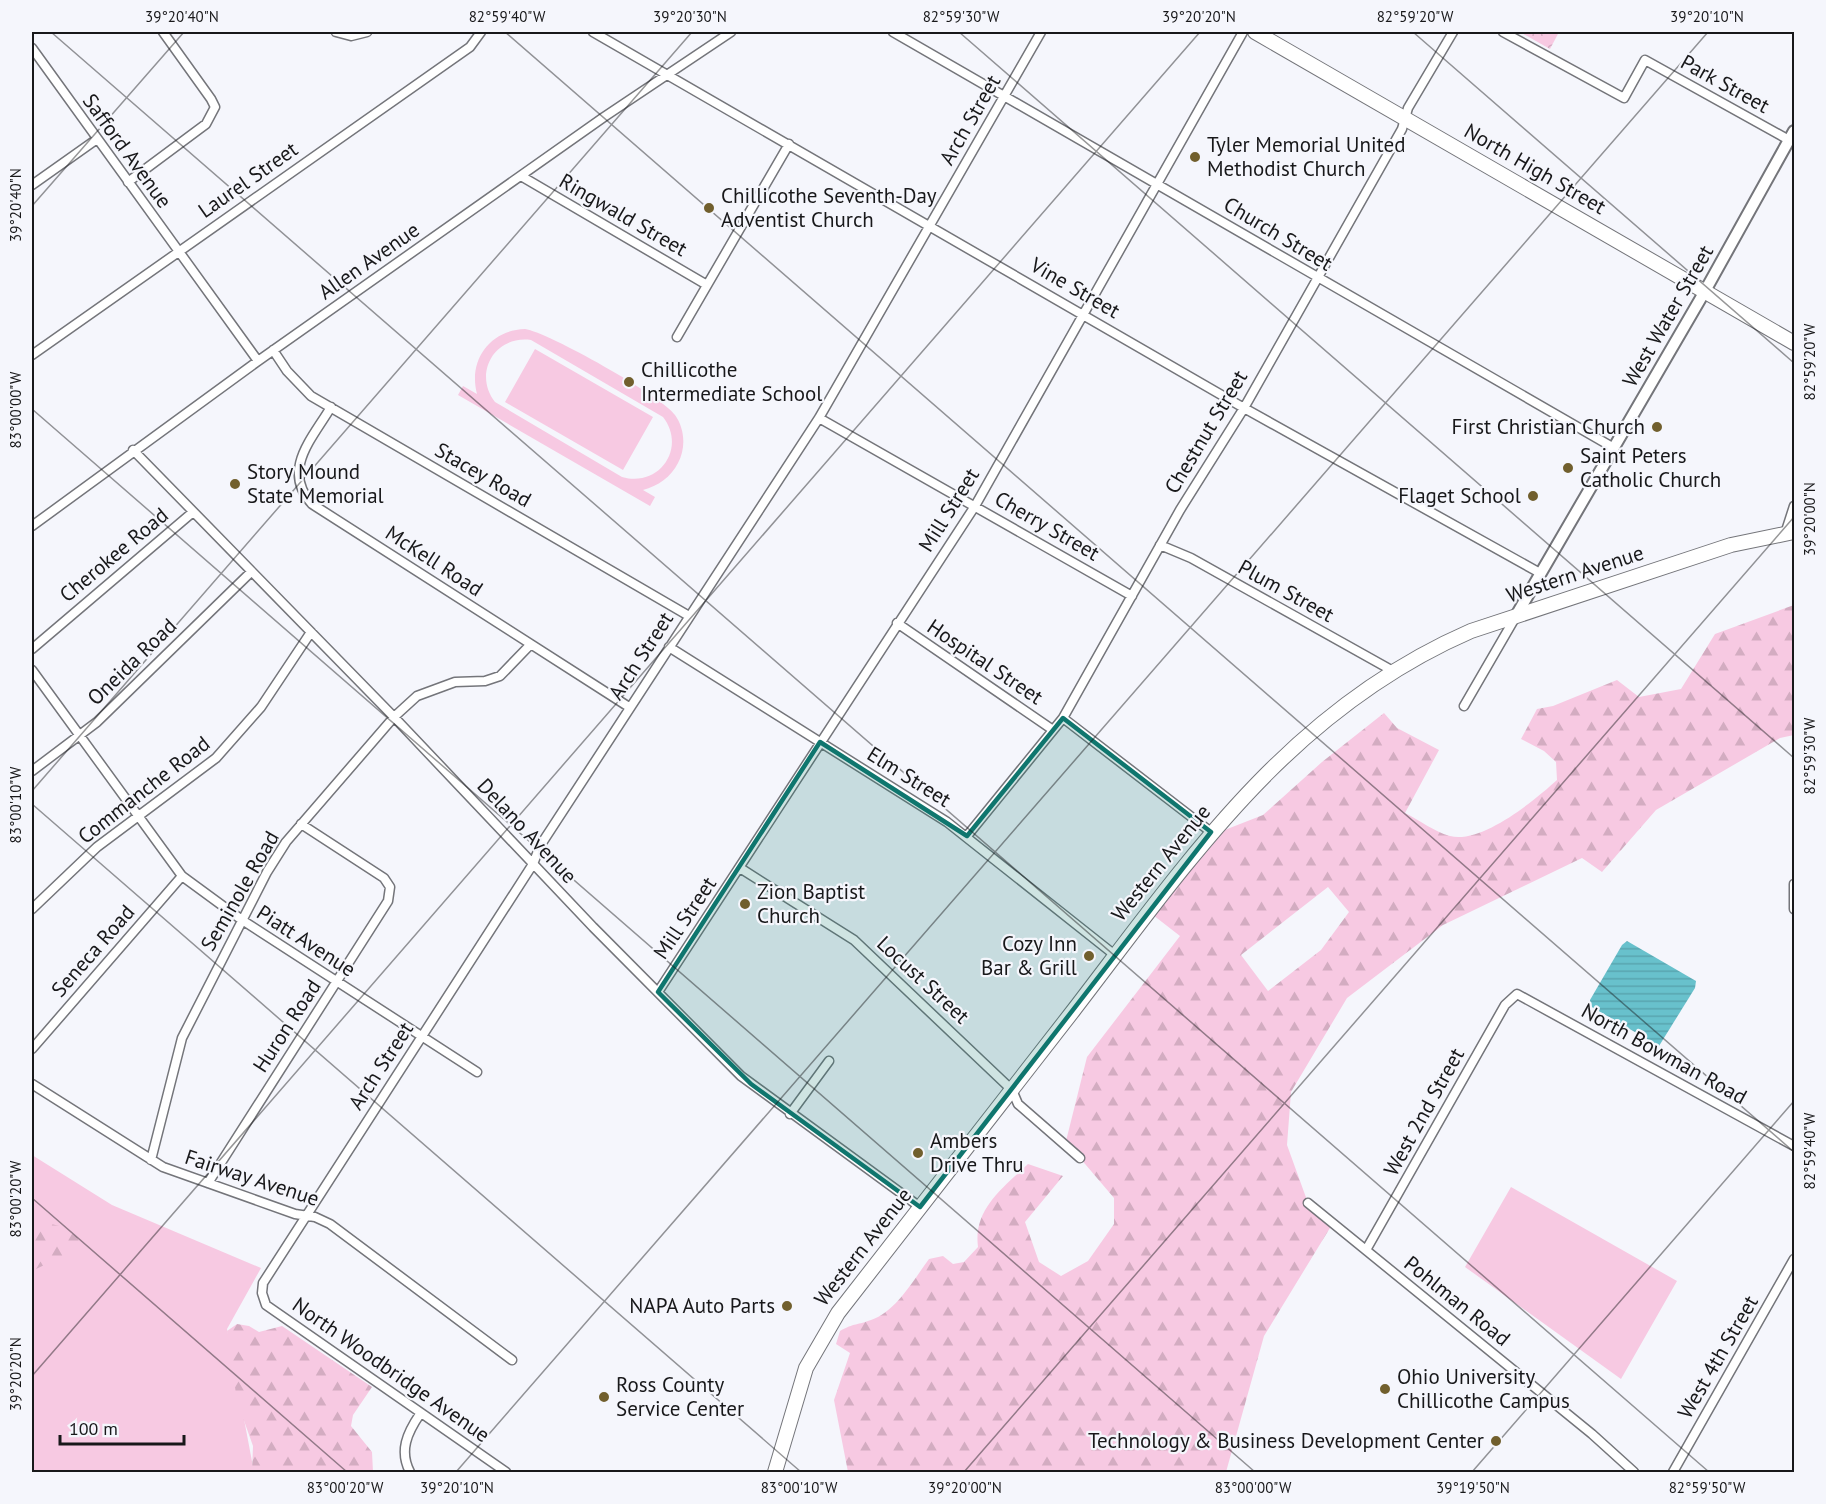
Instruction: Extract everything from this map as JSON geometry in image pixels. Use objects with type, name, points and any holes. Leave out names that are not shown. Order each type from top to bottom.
[{"type":"main road","name":"North High Street","points":[[1255,32],[1794,343]]},
{"type":"main road","name":"Western Avenue","points":[[775,1473],[798,1388],[821,1338],[1211,832],[1312,731],[1353,696],[1433,647],[1517,614],[1731,545],[1790,533]]},
{"type":"street","points":[[128,182],[206,124],[215,108],[163,32]]},
{"type":"street","points":[[336,32],[351,36],[367,32]]},
{"type":"street","name":"Laurel Street","points":[[32,355],[470,47],[481,32]]},
{"type":"street","name":"Vine Street","points":[[593,32],[1084,313],[1244,408],[1540,573]]},
{"type":"street","name":"Allen Avenue","points":[[32,525],[273,350],[666,74],[731,32]]},
{"type":"street","name":"Church Street","points":[[893,32],[1614,448]]},
{"type":"street","name":"Arch Street","points":[[261,1293],[267,1276],[533,864],[540,846],[819,418],[1041,32]]},
{"type":"street","name":"Mill Street","points":[[658,992],[975,506],[1243,32]]},
{"type":"street","name":"Chestnut Street","points":[[967,836],[1063,718],[1160,545],[1244,408],[1318,279],[1405,119],[1408,108],[1453,32]]},
{"type":"street","name":"Park Street","points":[[1503,32],[1624,98],[1645,60],[1792,135]]},
{"type":"street","name":"Safford Avenue","points":[[32,48],[177,252],[258,361]]},
{"type":"street","name":"West Water Street","points":[[1464,706],[1705,291],[1792,135]]},
{"type":"street","points":[[32,185],[97,139]]},
{"type":"street","points":[[677,337],[789,144]]},
{"type":"street","name":"Ringwald Street","points":[[521,176],[707,285]]},
{"type":"street","name":"Stacey Road","points":[[273,350],[298,383],[331,407],[689,616]]},
{"type":"street","name":"McKell Road","points":[[331,407],[301,457],[297,470],[298,483],[303,494],[312,504],[629,707]]},
{"type":"street","name":"Cherry Street","points":[[819,418],[1132,596]]},
{"type":"street","name":"Delano Avenue","points":[[133,450],[741,1076],[920,1207]]},
{"type":"street","points":[[1790,533],[1794,506]]},
{"type":"street","name":"Cherokee Road","points":[[32,649],[193,512]]},
{"type":"street","name":"Plum Street","points":[[1160,545],[1191,558],[1393,671]]},
{"type":"street","name":"Oneida Road","points":[[32,771],[98,722],[251,572]]},
{"type":"street","name":"Hospital Street","points":[[897,624],[1053,730]]},
{"type":"street","name":"Commanche Road","points":[[32,909],[97,847],[197,774],[239,734],[311,632]]},
{"type":"street","name":"Seminole Road","points":[[151,1160],[182,1038],[277,856],[301,824],[394,717],[417,696],[435,687],[500,676],[530,645]]},
{"type":"street","name":"Elm Street","points":[[669,647],[967,836],[1116,956]]},
{"type":"street","name":"Piatt Avenue","points":[[32,670],[182,876],[242,920],[477,1072]]},
{"type":"street","points":[[1063,718],[1211,832]]},
{"type":"street","name":"Huron Road","points":[[208,1184],[388,901],[390,888],[384,878],[301,824]]},
{"type":"street","name":"Locust Street","points":[[740,868],[854,940],[1011,1090],[1018,1104],[1080,1158]]},
{"type":"street","name":"Seneca Road","points":[[32,1049],[182,876]]},
{"type":"street","points":[[1793,908],[1794,884]]},
{"type":"street","name":"North Bowman Road","points":[[1517,994],[1794,1146]]},
{"type":"street","name":"West 2nd Street","points":[[1366,1250],[1505,1005],[1517,994]]},
{"type":"street","points":[[790,1114],[829,1061]]},
{"type":"street","name":"Fairway Avenue","points":[[32,1084],[151,1160],[174,1172],[315,1217],[330,1224],[512,1360]]},
{"type":"street","points":[[1308,1203],[1366,1250]]},
{"type":"street","name":"Pohlman Road","points":[[1366,1250],[1592,1434],[1634,1473]]},
{"type":"street","name":"West 4th Street","points":[[1673,1473],[1794,1259]]},
{"type":"street","name":"North Woodbridge Avenue","points":[[261,1293],[266,1305],[506,1473]]},
{"type":"street","points":[[410,1473],[404,1460],[405,1442],[420,1414]]},
{"type":"highlighted area","points":[[1063,718],[1211,832],[920,1207],[751,1084],[658,992],[820,742],[967,836]]},
{"type":"green space","points":[[1520,32],[1559,32],[1550,49]]},
{"type":"green space","points":[[525,329],[556,341],[650,394],[675,415],[682,432],[682,451],[678,463],[668,477],[643,490],[655,497],[650,506],[458,395],[463,386],[477,394],[476,370],[484,349],[501,335]],"holes":[[[518,340],[531,340],[663,417],[670,429],[672,441],[665,463],[658,471],[647,477],[635,479],[622,477],[495,402],[486,380],[487,369],[498,350],[507,344]]]},
{"type":"green space","points":[[535,349],[653,417],[623,470],[505,402]]},
{"type":"green space","points":[[1794,605],[1794,735],[1780,738],[1656,810],[1602,872],[1582,858],[1443,925],[1347,998],[1291,1092],[1287,1145],[1308,1203],[1333,1223],[1264,1336],[1226,1472],[848,1472],[834,1400],[850,1353],[836,1344],[840,1331],[871,1320],[888,1310],[904,1294],[929,1259],[943,1256],[953,1264],[964,1262],[978,1247],[980,1221],[985,1210],[1000,1191],[1028,1164],[1063,1176],[1025,1222],[1039,1262],[1061,1276],[1088,1261],[1114,1224],[1114,1198],[1080,1158],[1065,1145],[1087,1057],[1180,936],[1153,915],[1217,833],[1263,815],[1322,762],[1384,713],[1397,728],[1439,750],[1405,813],[1450,836],[1463,837],[1477,833],[1507,819],[1557,780],[1556,762],[1544,751],[1521,739],[1537,709],[1553,706],[1617,680],[1639,697],[1681,689],[1715,634]],"holes":[[[1328,887],[1349,912],[1321,950],[1268,991],[1241,955]]]},
{"type":"green space","points":[[32,1155],[112,1205],[261,1268],[227,1329],[254,1472],[32,1472]]},
{"type":"green space","points":[[1511,1187],[1677,1281],[1621,1379],[1465,1267]]},
{"type":"green space","points":[[32,1219],[63,1227],[82,1241],[75,1250],[32,1271]]},
{"type":"green space","points":[[237,1324],[249,1326],[259,1332],[282,1326],[372,1387],[353,1415],[351,1426],[372,1452],[373,1472],[252,1472],[253,1446],[237,1401],[227,1331]]},
{"type":"water","points":[[1627,941],[1696,981],[1695,988],[1659,1046],[1590,1006],[1590,1000],[1622,945]]},
{"type":"place","name":"Tyler Memorial United Methodist Church","points":[[1195,157]]},
{"type":"place","name":"Chillicothe Seventh-Day Adventist Church","points":[[709,208]]},
{"type":"place","name":"Chillicothe Intermediate School","points":[[629,382]]},
{"type":"place","name":"First Christian Church","points":[[1657,427]]},
{"type":"place","name":"Saint Peters Catholic Church","points":[[1568,468]]},
{"type":"place","name":"Story Mound State Memorial","points":[[235,484]]},
{"type":"place","name":"Flaget School","points":[[1533,496]]},
{"type":"place","name":"Zion Baptist Church","points":[[745,904]]},
{"type":"place","name":"Cozy Inn Bar & Grill","points":[[1089,956]]},
{"type":"place","name":"Ambers Drive Thru","points":[[918,1153]]},
{"type":"place","name":"NAPA Auto Parts","points":[[787,1306]]},
{"type":"place","name":"Ohio University Chillicothe Campus","points":[[1385,1389]]},
{"type":"place","name":"Ross County Service Center","points":[[604,1397]]},
{"type":"place","name":"Technology & Business Development Center","points":[[1496,1441]]}]
